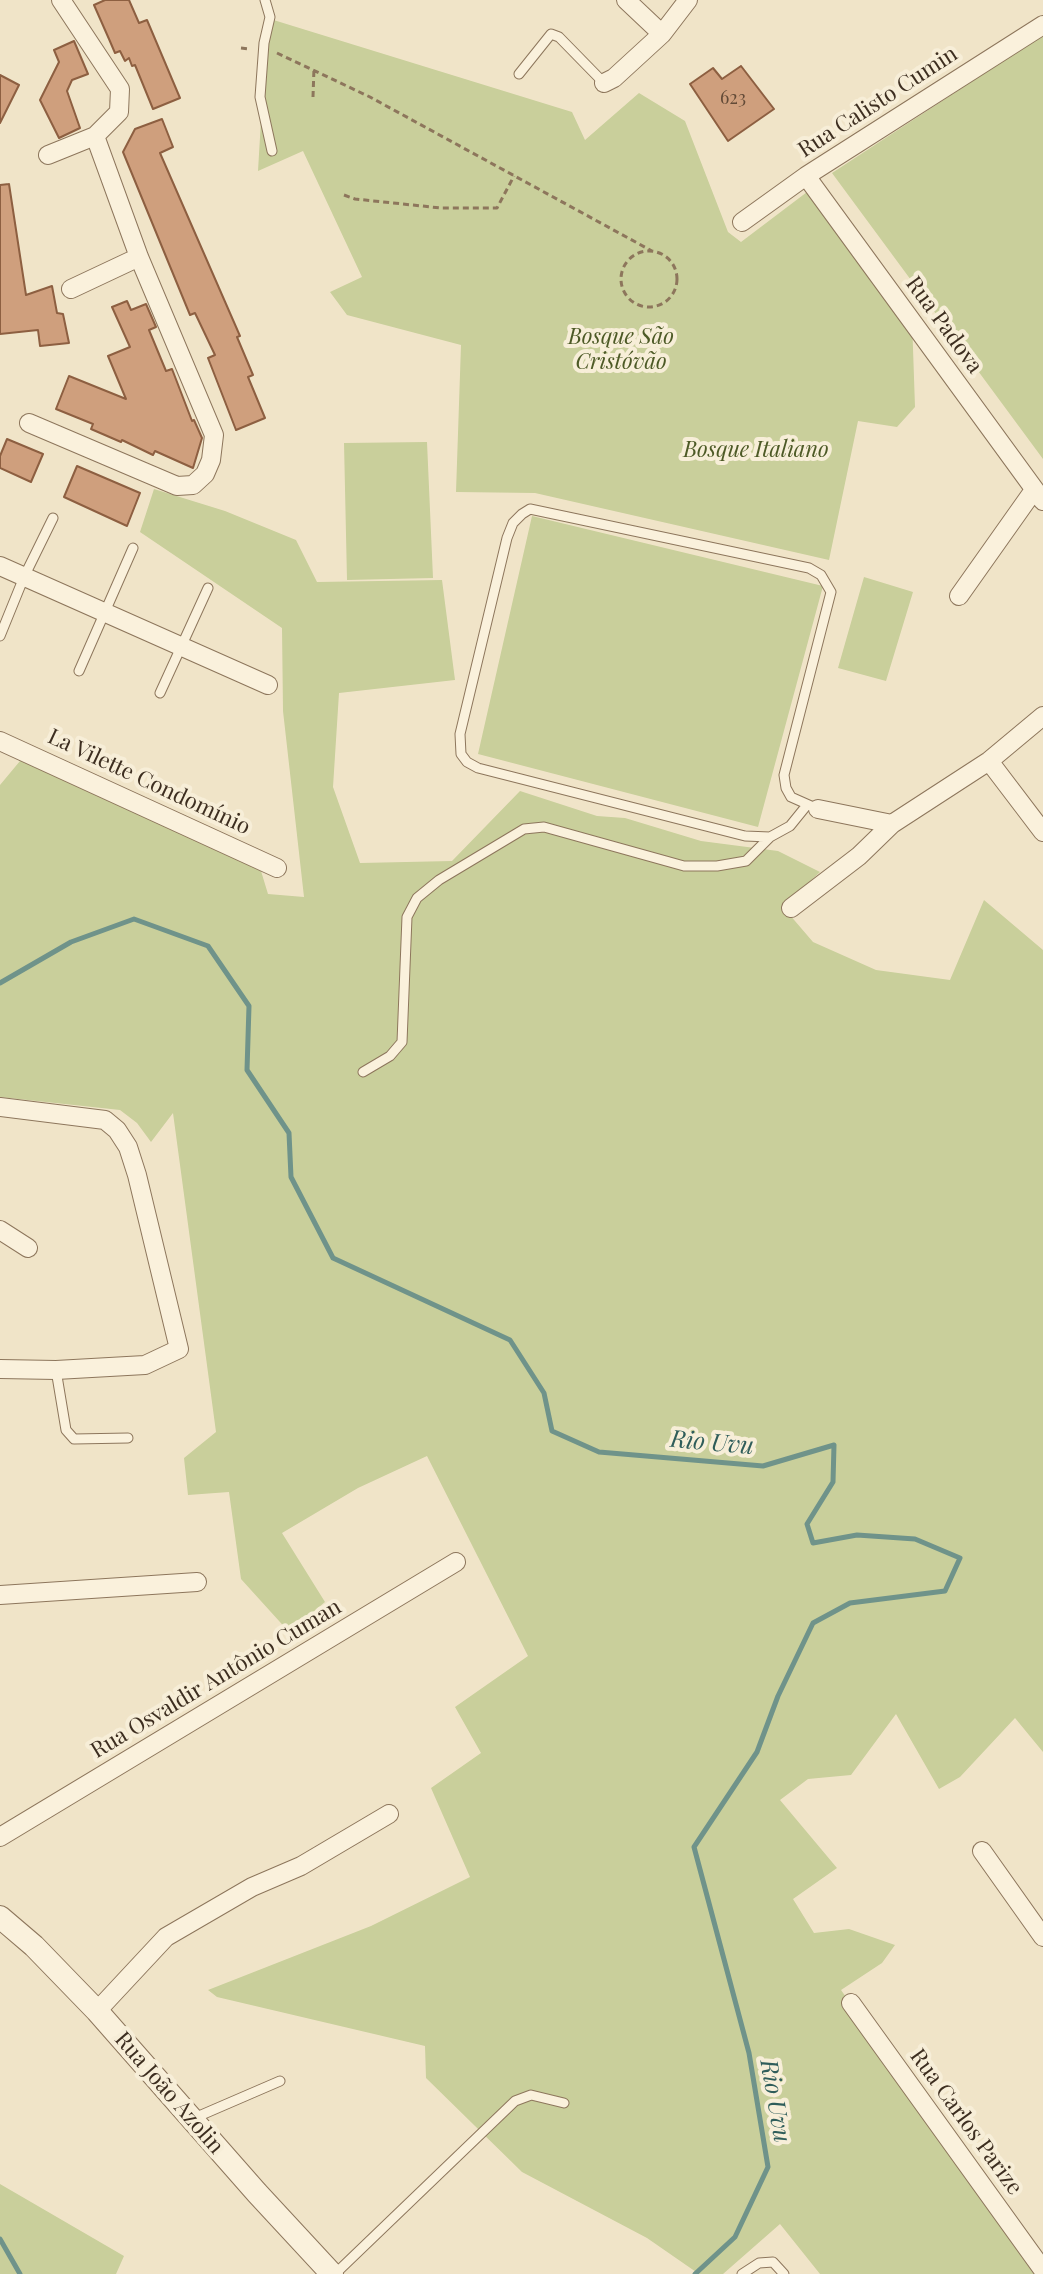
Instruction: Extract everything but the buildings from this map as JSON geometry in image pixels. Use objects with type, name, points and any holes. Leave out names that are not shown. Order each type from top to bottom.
[{"type":"street","points":[[48,155],[95,136],[119,112],[120,89],[61,0]]},
{"type":"street","points":[[626,0],[662,34]]},
{"type":"street","points":[[604,83],[614,78],[662,34],[688,0]]},
{"type":"street","name":"Rua Calisto Cumin","points":[[742,222],[806,176],[1043,25]]},
{"type":"street","points":[[29,423],[177,486],[193,485],[205,474],[211,460],[214,435],[139,257],[95,136]]},
{"type":"street","name":"Rua Padova","points":[[806,176],[1038,495]]},
{"type":"street","points":[[71,289],[139,257]]},
{"type":"street","points":[[959,596],[1038,495]]},
{"type":"street","points":[[0,566],[268,685]]},
{"type":"street","points":[[791,908],[859,856],[892,824],[989,761],[1043,716]]},
{"type":"street","name":"La Vilette Condomínio","points":[[0,741],[277,868]]},
{"type":"street","points":[[989,761],[1043,832]]},
{"type":"street","points":[[812,807],[892,824]]},
{"type":"street","points":[[0,1107],[105,1120],[117,1130],[128,1147],[137,1175],[179,1349],[145,1365],[56,1370],[0,1369]]},
{"type":"street","points":[[0,1230],[28,1248]]},
{"type":"street","name":"Rua Osvaldir Antônio Cuman","points":[[0,1837],[456,1562]]},
{"type":"street","points":[[0,1595],[197,1582]]},
{"type":"street","points":[[97,2011],[166,1937],[252,1887],[301,1866],[389,1814]]},
{"type":"street","points":[[982,1851],[1043,1937]]},
{"type":"street","name":"Rua João Azolin","points":[[0,1917],[34,1946],[97,2011],[334,2274]]},
{"type":"street","name":"Rua Carlos Parize","points":[[851,2003],[1043,2270]]},
{"type":"lane","points":[[265,0],[270,17],[260,97],[272,151]]},
{"type":"lane","points":[[519,74],[551,34],[559,37],[604,83]]},
{"type":"lane","points":[[363,1072],[390,1056],[402,1042],[407,917],[417,898],[439,880],[524,829],[544,827],[684,866],[717,866],[746,861],[770,837],[790,826],[812,807],[791,797],[784,775],[831,592],[821,575],[809,568],[530,509],[513,523],[507,538],[460,734],[461,754],[478,768],[745,836],[770,837]]},
{"type":"lane","points":[[0,636],[53,518]]},
{"type":"lane","points":[[79,671],[133,548]]},
{"type":"lane","points":[[160,693],[208,588]]},
{"type":"lane","points":[[56,1370],[66,1430],[74,1439],[128,1438]]},
{"type":"lane","points":[[192,2119],[280,2081]]},
{"type":"lane","points":[[334,2274],[515,2101],[531,2095],[564,2103]]},
{"type":"lane","points":[[742,2274],[759,2263],[773,2262],[784,2274]]},
{"type":"path","points":[[264,50],[285,55],[314,68],[669,260],[677,276],[676,286],[667,301],[650,308],[630,301],[620,283],[621,273],[632,256],[652,251]]},
{"type":"path","points":[[313,97],[314,68]]},
{"type":"path","points":[[344,195],[355,199],[441,208],[497,208],[514,176]]},
{"type":"green space","name":"Bosque São Cristóvão","points":[[267,18],[572,112],[585,140],[639,93],[685,121],[728,232],[741,242],[811,189],[912,319],[915,407],[897,427],[858,421],[829,560],[535,493],[456,492],[461,345],[347,315],[330,292],[362,277],[303,151],[258,171]]},
{"type":"green space","points":[[1043,35],[1043,459],[832,173]]},
{"type":"green space","points":[[427,442],[433,578],[347,580],[344,443]]},
{"type":"green space","points":[[154,489],[225,511],[296,540],[317,582],[442,580],[455,680],[339,693],[333,787],[360,863],[452,861],[520,791],[597,816],[625,818],[701,841],[778,851],[820,872],[783,907],[813,942],[876,970],[950,980],[984,900],[1043,950],[1043,1752],[1015,1718],[960,1777],[939,1789],[896,1714],[851,1775],[808,1779],[780,1800],[837,1868],[793,1899],[814,1933],[849,1929],[895,1945],[882,1963],[841,1990],[1040,2274],[820,2274],[780,2224],[723,2274],[699,2274],[647,2238],[522,2172],[426,2078],[425,2046],[217,1997],[208,1990],[371,1926],[470,1877],[431,1788],[481,1753],[455,1707],[528,1656],[427,1456],[358,1488],[282,1533],[325,1602],[289,1632],[241,1579],[229,1492],[188,1495],[184,1458],[216,1432],[173,1113],[151,1142],[137,1123],[120,1110],[0,1097],[0,785],[25,755],[261,871],[268,894],[304,897],[283,711],[282,628],[140,532]]},
{"type":"green space","points":[[532,516],[823,586],[758,827],[478,754]]},
{"type":"green space","points":[[864,577],[913,592],[886,681],[838,668]]},
{"type":"green space","points":[[0,2184],[124,2256],[116,2274],[0,2274]]},
{"type":"waterway","name":"Rio Uvu","points":[[0,983],[71,942],[134,919],[208,946],[249,1006],[247,1070],[289,1133],[291,1177],[333,1258],[510,1340],[544,1393],[552,1431],[599,1452],[763,1466],[834,1445],[833,1482],[807,1524],[813,1543],[857,1535],[915,1539],[960,1558],[945,1591],[850,1603],[813,1623],[778,1696],[757,1752],[694,1847],[749,2053],[768,2167],[735,2237],[695,2274]]},
{"type":"waterway","points":[[0,2239],[20,2274]]},
{"type":"park label","name":"Bosque Italiano","points":[[756,450]]}]
